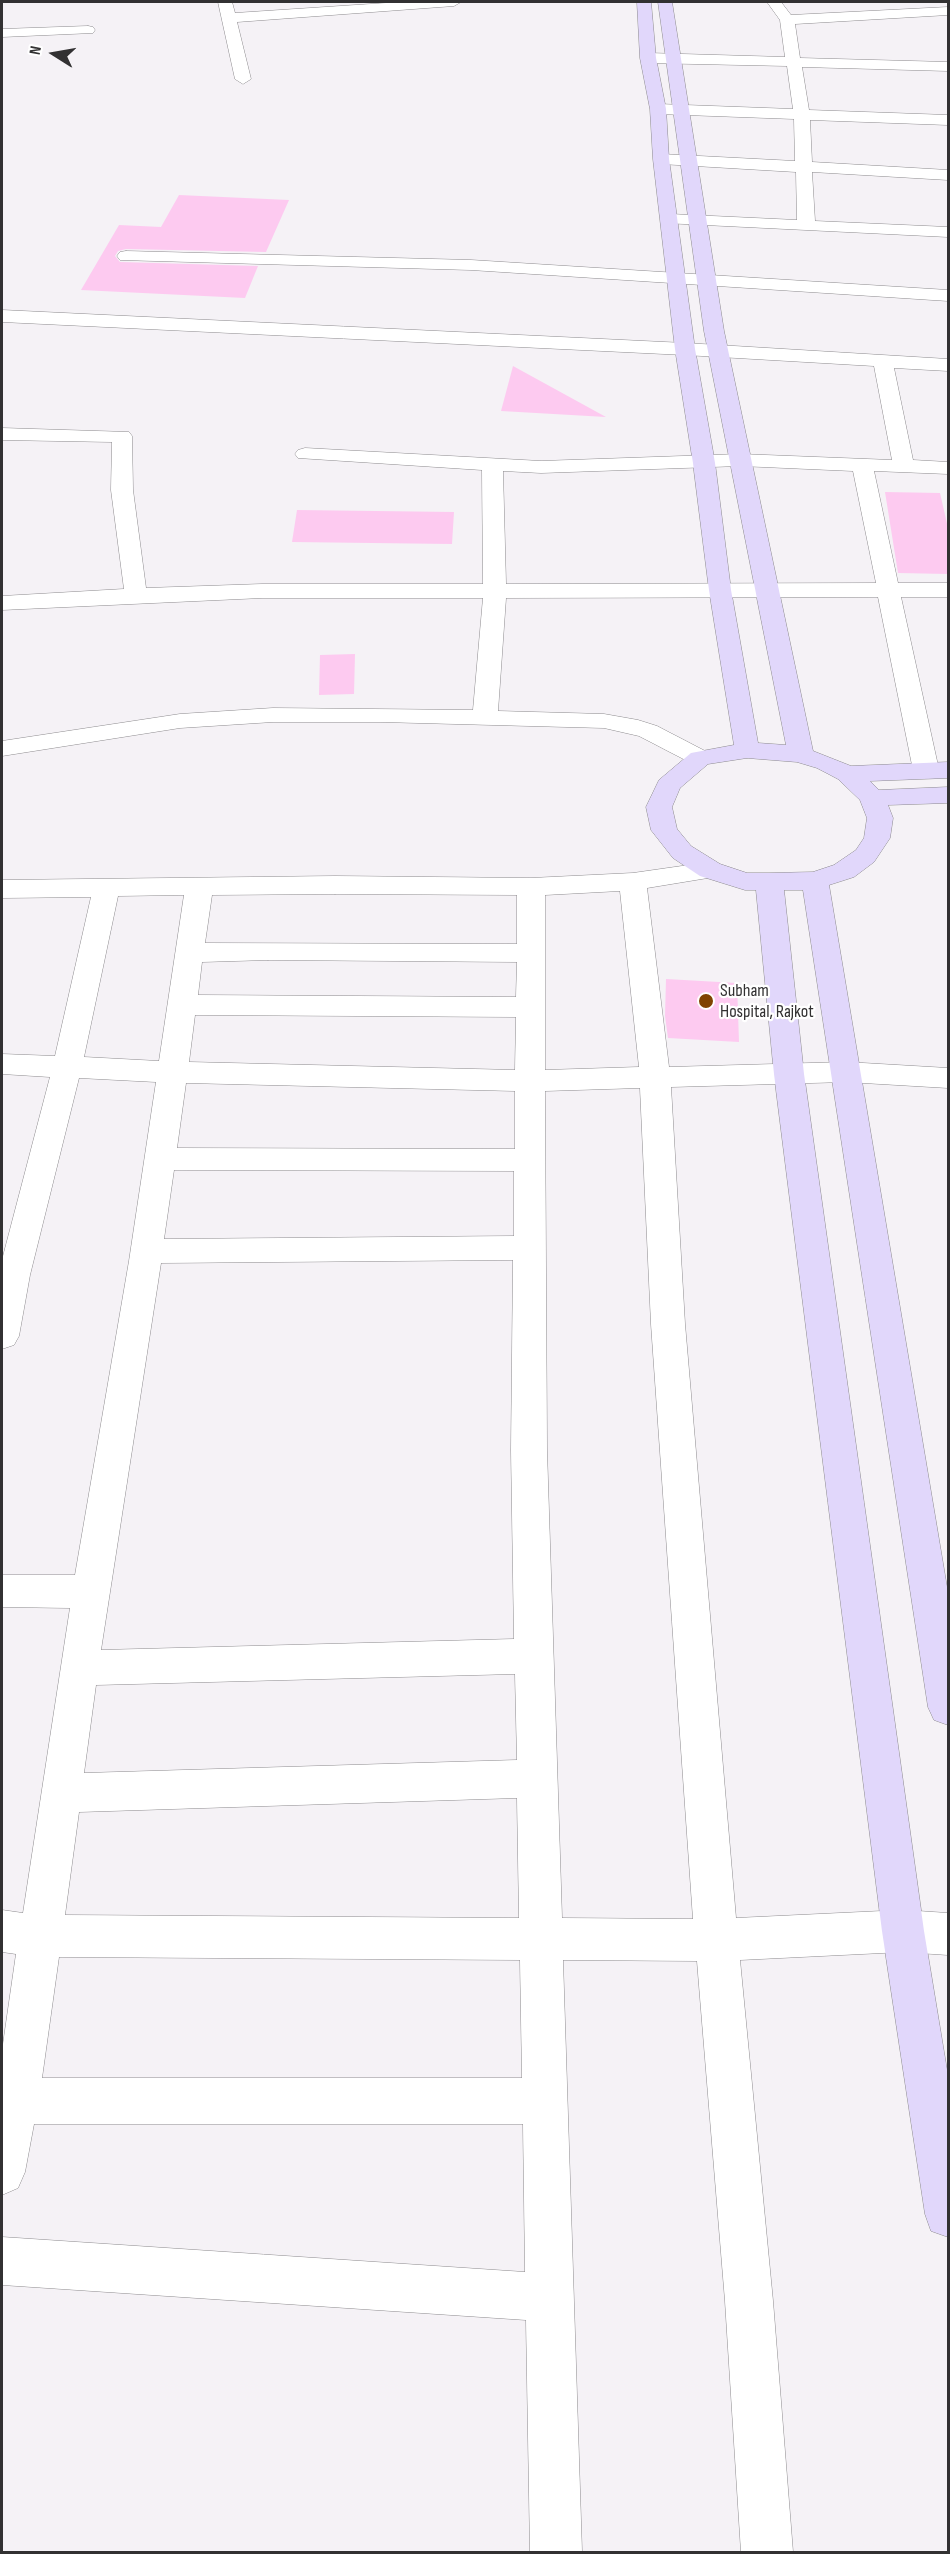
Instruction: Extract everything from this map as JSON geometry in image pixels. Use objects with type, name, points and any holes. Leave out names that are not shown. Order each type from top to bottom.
[{"type":"main road","points":[[644,2],[648,58],[658,109],[661,159],[685,349],[704,463],[720,590],[747,750]]},
{"type":"main road","points":[[665,2],[718,352],[801,755]]},
{"type":"main road","points":[[747,750],[801,755],[826,763],[847,774],[872,798],[880,818],[877,838],[865,856],[844,871],[815,881],[769,882],[745,881],[710,870],[682,852],[664,830],[659,807],[668,785],[700,758],[747,750]]},
{"type":"main road","points":[[847,774],[937,770]]},
{"type":"main road","points":[[872,798],[948,795]]},
{"type":"main road","points":[[815,881],[948,1707]]},
{"type":"main road","points":[[769,882],[789,1074],[903,1931],[948,2214]]},
{"type":"street","points":[[225,2],[243,79]]},
{"type":"street","points":[[230,18],[364,5],[454,2]]},
{"type":"street","points":[[774,2],[787,20],[795,63],[802,115],[806,225]]},
{"type":"street","points":[[787,20],[948,11]]},
{"type":"street","points":[[863,17],[874,29]]},
{"type":"street","points":[[2,33],[88,30]]},
{"type":"street","points":[[886,45],[900,64]]},
{"type":"street","points":[[648,58],[948,66]]},
{"type":"street","points":[[658,109],[948,120]]},
{"type":"street","points":[[661,159],[948,175]]},
{"type":"street","points":[[670,219],[948,232]]},
{"type":"street","points":[[126,256],[471,265],[948,296]]},
{"type":"street","points":[[2,316],[685,349],[948,365]]},
{"type":"street","points":[[883,361],[904,465]]},
{"type":"street","points":[[2,434],[122,436],[122,490],[136,595]]},
{"type":"street","points":[[306,454],[541,467],[740,460],[948,468]]},
{"type":"street","points":[[485,719],[495,591],[492,464]]},
{"type":"street","points":[[862,464],[889,589],[937,770]]},
{"type":"street","points":[[2,603],[136,595],[262,591],[948,590]]},
{"type":"street","points":[[2,749],[170,723],[273,715],[603,721],[630,725],[648,731],[700,758]]},
{"type":"street","points":[[2,891],[335,885],[531,887],[633,882],[710,870]]},
{"type":"street","points":[[633,882],[655,1079],[668,1324],[717,1940],[749,2301],[767,2553]]},
{"type":"street","points":[[2,2172],[15,2101],[21,1933],[61,1793],[91,1592],[147,1251],[199,887]]},
{"type":"street","points":[[531,887],[529,1450],[556,2553]]},
{"type":"street","points":[[2,1336],[14,1275],[67,1067],[106,889]]},
{"type":"street","points":[[190,954],[267,951],[530,953]]},
{"type":"street","points":[[182,1005],[531,1007]]},
{"type":"street","points":[[2,1064],[172,1072],[530,1081],[846,1072],[948,1078]]},
{"type":"street","points":[[160,1159],[530,1161]]},
{"type":"street","points":[[147,1251],[530,1248]]},
{"type":"street","points":[[2,1591],[91,1592]]},
{"type":"street","points":[[79,1668],[534,1656]]},
{"type":"street","points":[[61,1793],[537,1778]]},
{"type":"street","points":[[21,1933],[717,1940],[903,1931],[948,1934]]},
{"type":"street","points":[[15,2101],[545,2101]]},
{"type":"street","points":[[2,2261],[550,2298]]},
{"type":"building","points":[[179,195],[289,200],[266,252],[126,249],[118,251],[115,256],[120,262],[258,266],[245,298],[81,290],[119,225],[161,227]]},
{"type":"building","points":[[513,366],[606,417],[501,411]]},
{"type":"building","points":[[885,492],[940,493],[948,528],[948,574],[898,573]]},
{"type":"building","points":[[297,510],[454,512],[452,544],[292,542]]},
{"type":"building","points":[[355,654],[354,694],[319,695],[320,655]]},
{"type":"building","points":[[666,979],[737,983],[739,1042],[668,1038],[665,1016]]},
{"type":"place","name":"Subham Hospital, Rajkot","points":[[706,1001]]}]
